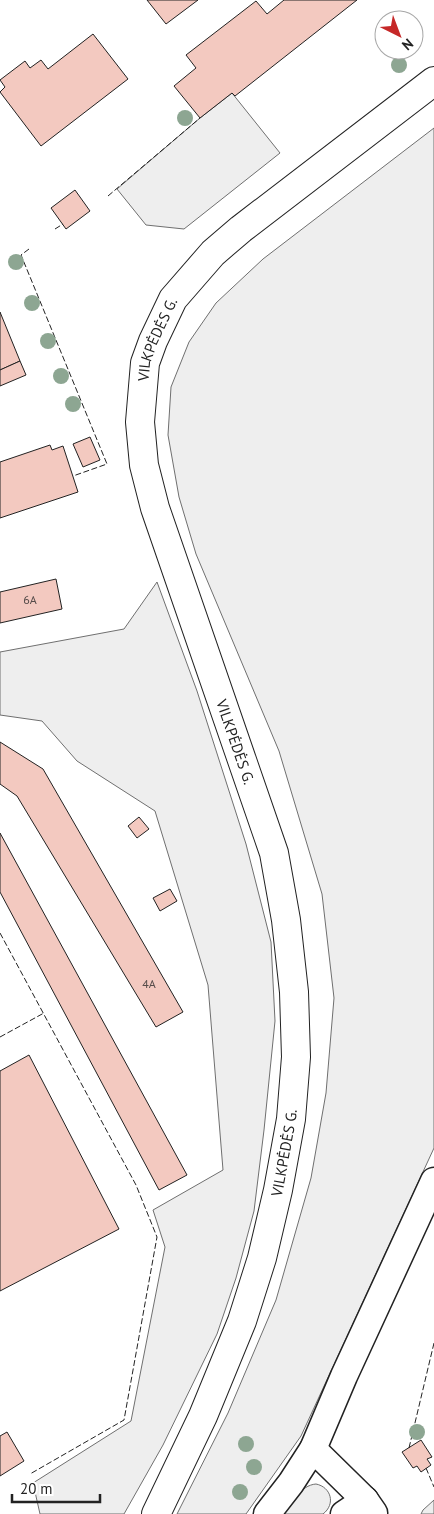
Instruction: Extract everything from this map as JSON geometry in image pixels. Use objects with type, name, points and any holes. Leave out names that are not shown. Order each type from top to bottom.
[{"type":"main road","name":"VILKPĖDĖS G.","points":[[156,1514],[203,1416],[242,1321],[262,1258],[278,1190],[289,1128],[296,1057],[294,992],[286,920],[274,852],[176,572],[155,508],[144,465],[140,422],[145,363],[173,299],[212,253],[434,81]]},
{"type":"street","points":[[267,1514],[292,1483],[313,1449],[344,1376],[434,1181]]},
{"type":"street","points":[[313,1449],[361,1509]]},
{"type":"shaded area","points":[[232,93],[280,153],[184,229],[146,225],[117,189]]},
{"type":"shaded area","points":[[434,128],[434,1148],[301,1436],[246,1514],[177,1514],[228,1413],[276,1300],[311,1178],[326,1093],[334,998],[322,894],[279,751],[196,554],[179,497],[168,435],[171,387],[189,342],[216,303],[263,259]]},
{"type":"shaded area","points":[[157,582],[197,691],[246,844],[271,942],[275,1021],[254,1211],[236,1278],[217,1334],[163,1445],[124,1514],[40,1514],[33,1483],[131,1421],[165,1247],[153,1210],[223,1170],[208,985],[155,811],[77,761],[42,721],[0,715],[0,652],[124,629]]},
{"type":"shaded area","points":[[316,1484],[325,1489],[330,1496],[330,1506],[323,1514],[280,1514],[301,1491]]},
{"type":"shaded area","points":[[434,1500],[434,1514],[421,1514],[423,1510]]},
{"type":"building","points":[[147,0],[198,0],[166,24]]},
{"type":"building","points":[[284,0],[357,0],[235,96],[232,93],[200,118],[174,86],[196,68],[186,55],[256,1],[267,14]]},
{"type":"building","points":[[93,34],[128,79],[41,146],[0,92],[5,87],[0,80],[25,61],[30,68],[41,60],[48,69]]},
{"type":"building","points":[[75,190],[90,211],[66,229],[51,208]]},
{"type":"building","points":[[0,312],[20,361],[0,370]]},
{"type":"building","points":[[20,361],[26,375],[0,386],[0,370]]},
{"type":"building","points":[[90,437],[100,460],[83,467],[73,444]]},
{"type":"building","points":[[50,445],[52,450],[63,446],[78,492],[0,518],[0,462]]},
{"type":"building","points":[[56,579],[62,609],[0,623],[0,592]]},
{"type":"building","points":[[0,742],[43,769],[183,1012],[156,1027],[17,796],[0,784]]},
{"type":"building","points":[[139,817],[149,829],[137,838],[128,826]]},
{"type":"building","points":[[0,833],[187,1175],[159,1190],[0,892]]},
{"type":"building","points":[[170,889],[177,901],[160,911],[153,898]]},
{"type":"building","points":[[29,1055],[119,1229],[0,1291],[0,1071]]},
{"type":"building","points":[[7,1432],[24,1461],[0,1476],[0,1436]]},
{"type":"building","points":[[421,1440],[432,1457],[427,1459],[431,1465],[421,1472],[417,1466],[413,1468],[402,1452]]},
{"type":"fence","points":[[108,196],[200,118]]},
{"type":"fence","points":[[55,229],[63,224]]},
{"type":"fence","points":[[29,249],[21,255],[107,464],[73,476]]},
{"type":"fence","points":[[0,933],[136,1185],[157,1237],[124,1420],[30,1474]]},
{"type":"fence","points":[[0,1037],[44,1013]]},
{"type":"fence","points":[[409,1448],[434,1343]]},
{"type":"fence","points":[[426,1468],[434,1487]]}]
